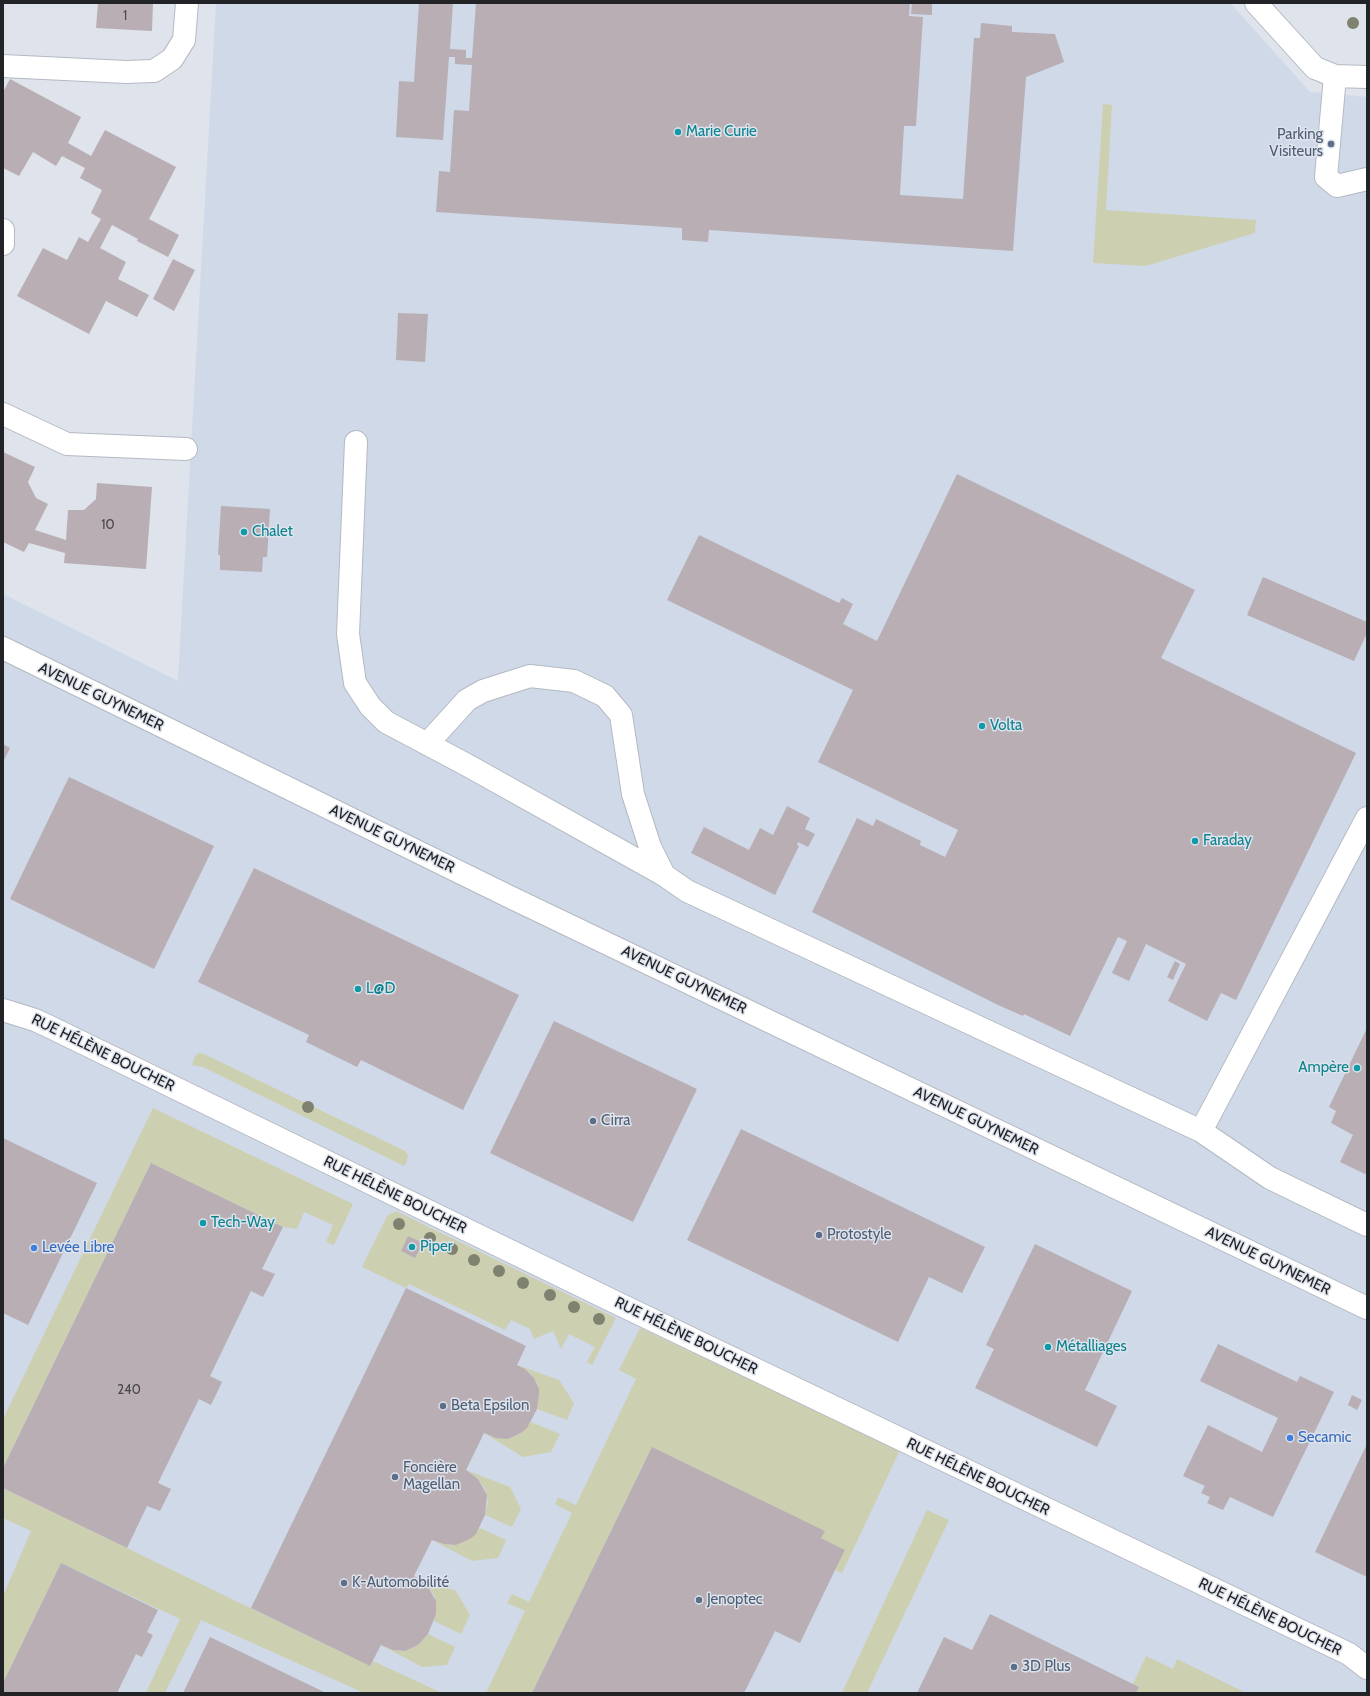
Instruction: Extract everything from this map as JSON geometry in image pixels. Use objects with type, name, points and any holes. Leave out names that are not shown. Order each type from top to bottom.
[{"type":"street","points":[[3,66],[126,72],[154,71],[172,59],[184,40],[187,3]]},
{"type":"street","points":[[1256,3],[1315,68],[1335,76],[1367,77]]},
{"type":"street","points":[[1335,76],[1326,177],[1337,186],[1367,179]]},
{"type":"street","points":[[3,230],[3,244]]},
{"type":"street","points":[[3,414],[68,444],[186,449]]},
{"type":"street","points":[[356,442],[348,634],[355,683],[370,706],[386,722],[664,875],[687,891],[1202,1132],[1270,1178],[1367,1225]]},
{"type":"street","name":"AVENUE GUYNEMER","points":[[3,648],[524,904],[1367,1308]]},
{"type":"street","points":[[427,744],[467,700],[483,691],[530,676],[574,681],[605,696],[621,715],[633,794],[650,848],[664,875]]},
{"type":"street","points":[[1202,1132],[1367,818]]},
{"type":"street","name":"RUE HÉLÈNE BOUCHER","points":[[3,1010],[43,1023],[619,1304],[1349,1654],[1367,1668]]},
{"type":"shaded area","points":[[216,3],[1230,3],[1310,92],[1367,97],[1367,1693],[3,1693],[3,594],[178,681]]},
{"type":"green space","points":[[1103,104],[1112,105],[1106,210],[1256,220],[1255,233],[1146,266],[1093,263]]},
{"type":"green space","points":[[199,1053],[204,1054],[405,1151],[408,1155],[407,1161],[404,1166],[203,1067],[192,1065],[195,1056]]},
{"type":"green space","points":[[153,1108],[353,1204],[334,1245],[326,1242],[333,1225],[304,1212],[297,1229],[283,1227],[151,1163],[3,1468],[3,1419]]},
{"type":"green space","points":[[396,1211],[616,1318],[592,1365],[587,1362],[595,1347],[569,1334],[561,1349],[553,1331],[534,1339],[530,1329],[511,1320],[505,1330],[409,1284],[406,1288],[362,1267],[387,1216]]},
{"type":"green space","points":[[640,1328],[900,1450],[842,1573],[835,1570],[845,1550],[821,1538],[824,1531],[652,1447],[532,1693],[486,1693],[525,1611],[507,1603],[512,1594],[529,1602],[572,1513],[555,1504],[558,1497],[576,1505],[636,1379],[619,1370]]},
{"type":"green space","points":[[517,1365],[559,1380],[574,1403],[567,1420],[537,1409],[539,1395],[537,1383],[530,1373]]},
{"type":"green space","points":[[531,1422],[560,1434],[551,1452],[523,1457],[484,1433],[496,1438],[508,1439],[521,1433]]},
{"type":"green space","points":[[466,1470],[510,1487],[521,1509],[512,1527],[485,1515],[488,1501],[485,1489],[478,1479]]},
{"type":"green space","points":[[3,1488],[370,1666],[373,1661],[442,1693],[364,1693],[201,1620],[165,1693],[146,1693],[180,1619],[61,1563],[3,1683],[3,1596],[31,1531],[3,1518]]},
{"type":"green space","points":[[927,1510],[949,1520],[867,1693],[842,1693]]},
{"type":"green space","points":[[480,1528],[506,1540],[498,1558],[472,1561],[432,1540],[444,1544],[456,1545],[470,1539]]},
{"type":"green space","points":[[414,1576],[456,1591],[470,1615],[461,1634],[434,1621],[436,1607],[434,1595],[427,1585]]},
{"type":"green space","points":[[428,1634],[455,1647],[447,1665],[422,1667],[381,1645],[393,1650],[405,1651],[418,1645]]},
{"type":"green space","points":[[1146,1656],[1173,1669],[1177,1659],[1246,1693],[1136,1693],[1139,1687],[1133,1684]]},
{"type":"building","points":[[98,3],[153,3],[152,31],[96,28]]},
{"type":"building","name":"Marie Curie","points":[[419,3],[453,3],[450,49],[466,50],[466,58],[472,58],[476,3],[910,3],[909,16],[923,17],[916,126],[904,126],[900,195],[963,199],[974,38],[980,38],[981,23],[1012,26],[1012,32],[1055,34],[1064,62],[1026,77],[1013,251],[709,230],[708,242],[682,240],[682,228],[436,212],[439,171],[450,172],[454,110],[469,111],[472,65],[455,64],[455,57],[449,57],[443,140],[396,137],[399,81],[414,82]]},
{"type":"building","points":[[912,3],[932,3],[932,15],[911,14]]},
{"type":"building","points":[[10,79],[81,117],[68,143],[91,156],[105,130],[176,167],[149,219],[179,235],[168,257],[137,241],[138,239],[112,225],[100,248],[126,262],[118,279],[149,295],[137,317],[106,301],[89,334],[17,296],[43,248],[67,260],[79,237],[88,242],[101,219],[91,213],[102,190],[80,178],[85,168],[62,156],[56,166],[33,152],[19,176],[3,168],[3,92]]},
{"type":"building","points":[[173,259],[195,270],[174,311],[153,299]]},
{"type":"building","points":[[398,313],[428,314],[425,362],[396,360]]},
{"type":"building","points":[[3,452],[35,467],[28,482],[36,498],[48,504],[35,530],[66,540],[68,510],[84,510],[96,499],[97,483],[152,487],[146,569],[64,563],[65,553],[29,543],[24,552],[3,542]]},
{"type":"building","name":"Volta","points":[[957,474],[1195,590],[1161,658],[1356,753],[1236,1000],[1221,993],[1207,1021],[1168,1001],[1186,964],[1146,944],[1129,981],[1112,973],[1127,941],[1118,937],[1070,1036],[1024,1014],[1023,1016],[998,1005],[812,912],[857,818],[873,826],[876,819],[921,841],[920,845],[945,857],[958,830],[818,762],[853,690],[667,600],[699,535],[839,603],[842,598],[853,604],[843,624],[877,641]]},
{"type":"building","name":"Chalet","points":[[221,506],[270,509],[267,557],[263,557],[262,572],[220,570],[220,555],[218,555]]},
{"type":"building","points":[[1263,577],[1367,622],[1367,633],[1354,661],[1247,615]]},
{"type":"building","points":[[3,744],[10,748],[3,762]]},
{"type":"building","points":[[69,777],[214,846],[154,969],[10,899]]},
{"type":"building","points":[[787,806],[810,818],[805,829],[815,834],[808,847],[798,842],[797,845],[799,846],[775,895],[691,853],[704,827],[749,850],[760,828],[773,835]]},
{"type":"building","name":"L@D","points":[[254,868],[519,995],[463,1110],[361,1060],[357,1067],[306,1042],[309,1035],[198,982]]},
{"type":"building","points":[[1175,961],[1180,964],[1173,980],[1167,977]]},
{"type":"building","name":"Cirra","points":[[554,1021],[697,1089],[633,1222],[490,1153]]},
{"type":"building","name":"Ampère","points":[[1367,1028],[1367,1175],[1340,1162],[1353,1135],[1331,1123],[1336,1111],[1329,1107]]},
{"type":"building","name":"Protostyle","points":[[741,1129],[985,1247],[962,1293],[929,1277],[898,1342],[687,1240]]},
{"type":"building","name":"Levée Libre","points":[[3,1138],[97,1183],[28,1325],[3,1313]]},
{"type":"building","points":[[151,1163],[283,1227],[262,1269],[275,1274],[263,1297],[251,1291],[210,1376],[222,1382],[211,1405],[199,1399],[158,1483],[171,1489],[160,1511],[147,1506],[127,1548],[3,1488],[3,1468]]},
{"type":"building","name":"Piper","points":[[408,1236],[423,1243],[415,1258],[401,1251]]},
{"type":"building","name":"Métalliages","points":[[1035,1244],[1132,1291],[1085,1390],[1117,1406],[1097,1447],[975,1388],[994,1349],[986,1345]]},
{"type":"building","name":"Foncière Magellan","points":[[406,1288],[526,1346],[517,1365],[525,1369],[534,1378],[539,1389],[539,1395],[537,1409],[527,1428],[521,1433],[508,1439],[496,1438],[484,1433],[466,1470],[478,1479],[487,1495],[485,1515],[476,1534],[470,1539],[456,1545],[444,1544],[432,1540],[414,1576],[427,1585],[436,1601],[436,1614],[428,1634],[418,1645],[405,1651],[393,1650],[381,1645],[370,1666],[251,1608]]},
{"type":"building","name":"Secamic","points":[[1218,1344],[1297,1382],[1300,1376],[1334,1392],[1273,1517],[1230,1497],[1223,1510],[1207,1503],[1210,1497],[1201,1493],[1205,1486],[1183,1476],[1208,1425],[1262,1452],[1278,1418],[1200,1381]]},
{"type":"building","points":[[1352,1395],[1362,1400],[1357,1410],[1348,1405]]},
{"type":"building","points":[[1367,1444],[1367,1577],[1315,1552]]},
{"type":"building","name":"Jenoptec","points":[[652,1447],[825,1531],[821,1538],[845,1550],[800,1643],[775,1631],[744,1693],[532,1693]]},
{"type":"building","points":[[61,1563],[158,1610],[147,1632],[153,1635],[142,1657],[136,1654],[117,1693],[3,1693],[3,1683]]},
{"type":"building","name":"3D Plus","points":[[990,1614],[1139,1687],[1136,1693],[917,1693],[944,1637],[972,1650]]},
{"type":"building","points":[[210,1637],[266,1664],[326,1693],[183,1693]]},
{"type":"place","name":"Marie Curie","points":[[678,132]]},
{"type":"place","name":"Parking Visiteurs","points":[[1331,144]]},
{"type":"place","name":"Chalet","points":[[244,532]]},
{"type":"place","name":"Volta","points":[[982,726]]},
{"type":"place","name":"Faraday","points":[[1195,841]]},
{"type":"place","name":"L@D","points":[[358,989]]},
{"type":"place","name":"Ampère","points":[[1357,1068]]},
{"type":"place","name":"Cirra","points":[[593,1121]]},
{"type":"place","name":"Tech-Way","points":[[203,1223]]},
{"type":"place","name":"Protostyle","points":[[819,1235]]},
{"type":"place","name":"Piper","points":[[412,1247]]},
{"type":"place","name":"Levée Libre","points":[[34,1248]]},
{"type":"place","name":"Métalliages","points":[[1048,1347]]},
{"type":"place","name":"Beta Epsilon","points":[[443,1406]]},
{"type":"place","name":"Secamic","points":[[1290,1438]]},
{"type":"place","name":"Foncière Magellan","points":[[395,1477]]},
{"type":"place","name":"K-Automobilité","points":[[344,1583]]},
{"type":"place","name":"Jenoptec","points":[[699,1600]]},
{"type":"place","name":"3D Plus","points":[[1014,1667]]}]
